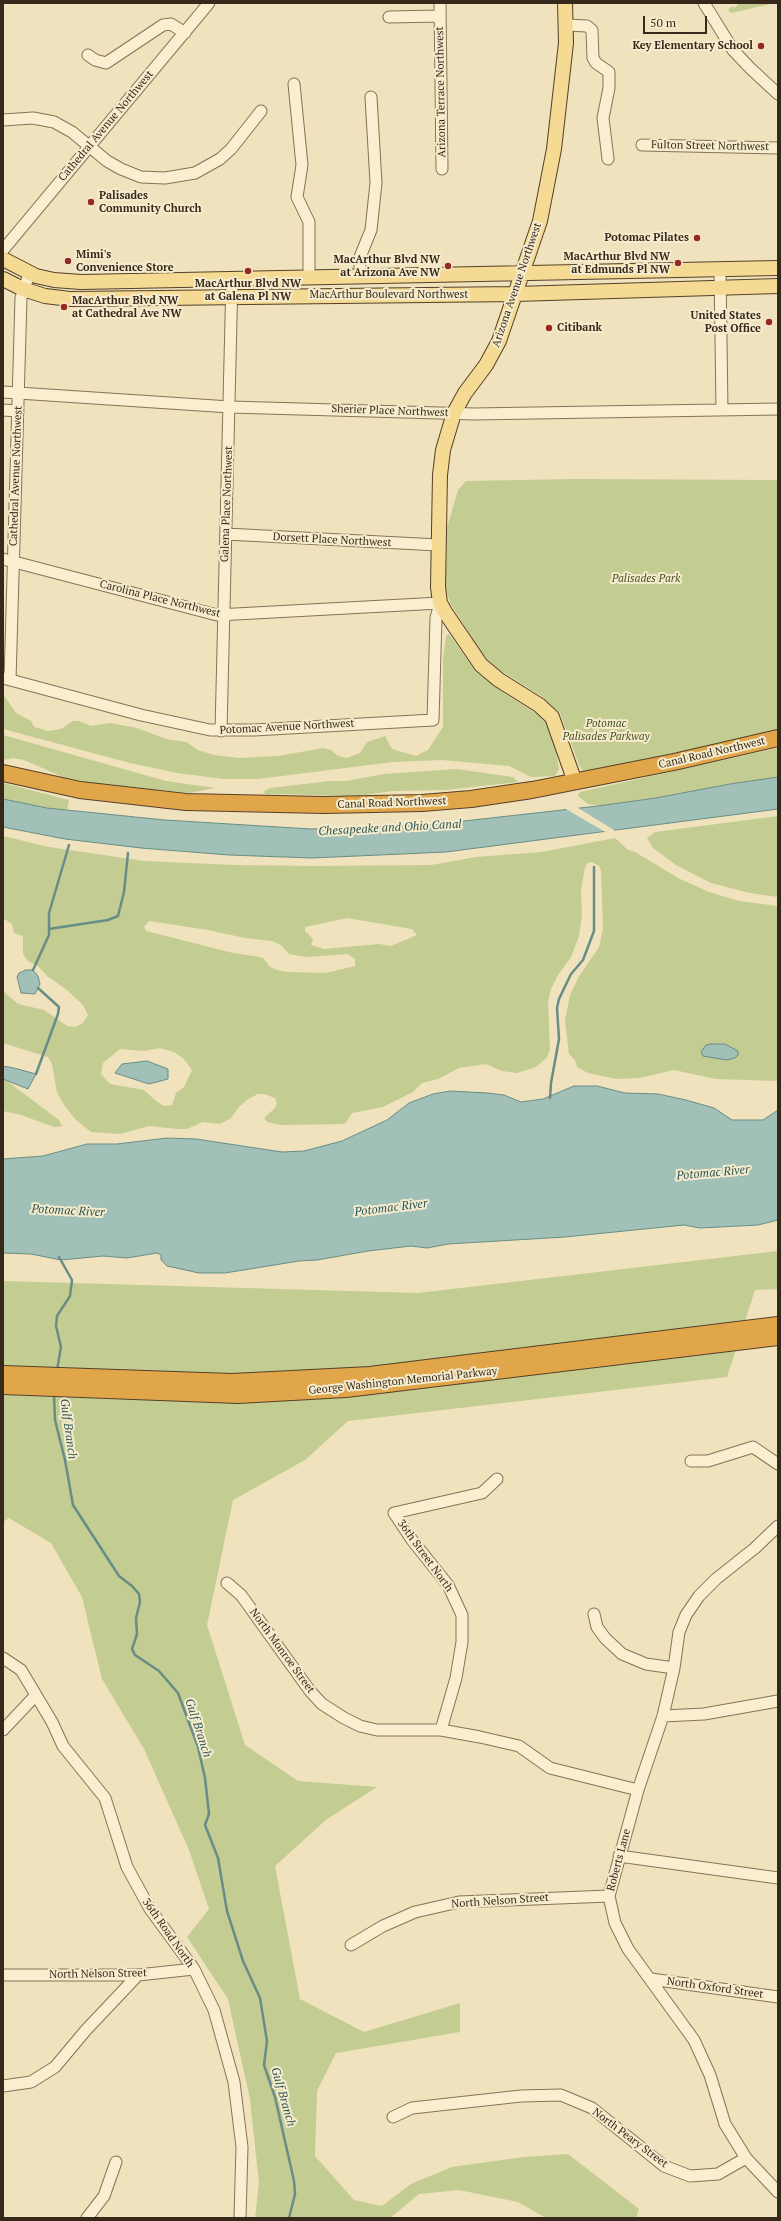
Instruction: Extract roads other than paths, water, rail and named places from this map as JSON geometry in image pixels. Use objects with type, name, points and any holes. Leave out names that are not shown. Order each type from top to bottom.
[{"type":"highway","name":"Canal Road Northwest","points":[[3,773],[50,784],[104,793],[186,802],[261,804],[383,804],[449,801],[503,795],[575,782],[778,738]]},
{"type":"highway","points":[[756,1328],[778,1316]]},
{"type":"highway","name":"George Washington Memorial Parkway","points":[[3,1386],[138,1386],[370,1375],[778,1325]]},
{"type":"highway","name":"George Washington Memorial Parkway","points":[[3,1374],[238,1395],[346,1389],[778,1337]]},
{"type":"main road","name":"Arizona Avenue Northwest","points":[[566,3],[567,25],[549,178],[540,221],[516,294],[494,351],[466,390],[454,413],[442,459],[438,545],[438,592],[440,602],[481,665],[499,680],[548,713],[557,727],[575,782]]},
{"type":"main road","name":"MacArthur Boulevard Northwest","points":[[3,258],[29,274],[54,280],[81,282],[778,268]]},
{"type":"main road","name":"MacArthur Boulevard Northwest","points":[[3,279],[22,289],[45,296],[70,299],[516,294],[720,286],[778,286]]},
{"type":"street","name":"Cathedral Avenue Northwest","points":[[3,250],[209,3]]},
{"type":"street","name":"Arizona Terrace Northwest","points":[[440,3],[442,169]]},
{"type":"street","points":[[704,3],[718,28],[737,53],[778,94]]},
{"type":"street","name":"Arizona Terrace Northwest","points":[[389,17],[440,16]]},
{"type":"street","points":[[88,54],[95,60],[106,63],[163,25],[171,24],[184,33]]},
{"type":"street","points":[[567,25],[590,27],[593,32],[594,61],[608,72],[609,88],[603,118],[608,159]]},
{"type":"street","name":"MacArthur Boulevard Northwest","points":[[294,84],[302,165],[297,197],[309,222],[309,277]]},
{"type":"street","points":[[360,276],[360,257],[371,230],[376,183],[371,97]]},
{"type":"street","points":[[3,120],[33,118],[54,122],[68,129],[110,163],[135,175],[159,178],[185,176],[208,167],[225,155],[261,111]]},
{"type":"street","name":"Fulton Street Northwest","points":[[642,145],[778,148]]},
{"type":"street","points":[[720,269],[722,410]]},
{"type":"street","name":"Cathedral Avenue Northwest","points":[[7,679],[8,561],[18,411],[22,289],[29,274]]},
{"type":"street","name":"Galena Place Northwest","points":[[221,731],[232,278]]},
{"type":"street","name":"Sherier Place Northwest","points":[[3,392],[230,407],[454,413],[778,409]]},
{"type":"street","points":[[3,410],[18,411]]},
{"type":"street","name":"Dorsett Place Northwest","points":[[226,534],[438,545]]},
{"type":"street","name":"Carolina Place Northwest","points":[[8,561],[211,614],[224,616],[440,602]]},
{"type":"street","name":"Arizona Avenue Northwest","points":[[433,720],[436,618],[440,602]]},
{"type":"street","name":"Potomac Avenue Northwest","points":[[7,679],[166,722],[221,731],[433,720]]},
{"type":"street","points":[[691,1461],[708,1461],[753,1447],[778,1464]]},
{"type":"street","name":"36th Street North","points":[[442,1730],[456,1678],[462,1642],[462,1615],[448,1585],[412,1540],[394,1513],[482,1493],[497,1479]]},
{"type":"street","name":"Roberts Lane","points":[[778,1526],[755,1548],[699,1596],[686,1615],[679,1632],[674,1668],[663,1716],[638,1790],[609,1896],[615,1923],[628,1949],[652,1979],[694,2040],[710,2075],[725,2124],[746,2158],[778,2192]]},
{"type":"street","name":"North Monroe Street","points":[[227,1584],[241,1595],[310,1691],[322,1704],[344,1718],[360,1726],[377,1730],[442,1730],[519,1746],[550,1768],[638,1790]]},
{"type":"street","points":[[594,1614],[597,1627],[605,1638],[622,1654],[646,1664],[674,1668]]},
{"type":"street","name":"36th Road North","points":[[3,1658],[21,1670],[52,1722],[63,1746],[105,1798],[127,1867],[150,1909],[194,1969],[214,2010],[234,2082],[242,2147],[240,2218]]},
{"type":"street","points":[[3,1730],[36,1695]]},
{"type":"street","points":[[663,1716],[704,1714],[778,1701]]},
{"type":"street","points":[[619,1856],[778,1878]]},
{"type":"street","name":"North Nelson Street","points":[[351,1945],[383,1926],[415,1912],[459,1902],[609,1896]]},
{"type":"street","name":"North Nelson Street","points":[[3,1975],[138,1975],[194,1969]]},
{"type":"street","points":[[3,2086],[31,2082],[55,2067],[86,2030],[138,1975]]},
{"type":"street","name":"North Oxford Street","points":[[652,1979],[778,1997]]},
{"type":"street","name":"North Peary Street","points":[[393,2117],[412,2108],[521,2096],[561,2095],[592,2108],[664,2166],[690,2176],[718,2174],[746,2158]]},
{"type":"street","points":[[87,2218],[104,2196],[116,2162]]},
{"type":"water","name":"Chesapeake and Ohio Canal","points":[[778,777],[778,809],[446,852],[312,858],[229,855],[141,848],[65,839],[3,827],[3,799],[47,808],[165,820],[311,829],[428,825],[598,806],[656,798],[730,784]]},
{"type":"water","points":[[26,970],[33,970],[38,976],[40,984],[35,994],[21,993],[17,977],[19,973]]},
{"type":"water","points":[[725,1044],[738,1051],[738,1055],[735,1058],[726,1060],[703,1056],[701,1052],[706,1045]]},
{"type":"water","points":[[147,1061],[168,1069],[168,1079],[149,1084],[115,1073],[122,1064]]},
{"type":"water","points":[[3,1066],[36,1074],[28,1089],[3,1079]]},
{"type":"water","name":"Potomac River","points":[[574,1086],[597,1086],[625,1093],[658,1094],[686,1100],[714,1108],[732,1120],[763,1120],[778,1110],[778,1220],[758,1225],[700,1228],[684,1225],[565,1237],[448,1244],[427,1248],[411,1246],[368,1251],[317,1260],[299,1261],[225,1273],[199,1273],[167,1266],[161,1260],[161,1255],[157,1253],[127,1258],[103,1256],[61,1260],[31,1254],[3,1253],[3,1159],[43,1156],[87,1144],[117,1144],[167,1138],[196,1139],[282,1152],[304,1151],[342,1141],[387,1120],[409,1103],[433,1094],[450,1091],[487,1093],[504,1095],[521,1102],[543,1099]]},
{"type":"waterway","points":[[33,970],[49,935],[49,913],[69,845]]},
{"type":"waterway","points":[[49,929],[108,920],[118,916],[124,892],[128,853]]},
{"type":"waterway","points":[[550,1098],[551,1083],[559,1039],[557,1008],[559,999],[571,974],[583,960],[594,931],[594,867]]},
{"type":"waterway","points":[[36,1074],[58,1014],[59,1007],[38,988]]},
{"type":"waterway","name":"Gulf Branch","points":[[57,1370],[61,1347],[56,1326],[57,1316],[70,1296],[72,1280],[59,1257]]},
{"type":"waterway","name":"Gulf Branch","points":[[54,1394],[55,1420],[65,1460],[73,1505],[119,1576],[132,1586],[139,1594],[140,1602],[136,1618],[137,1634],[132,1649],[135,1655],[159,1671],[178,1693],[198,1747],[205,1778],[209,1814],[205,1825],[218,1858],[227,1911],[243,1961],[260,1998],[267,2041],[264,2065],[275,2097],[294,2181],[295,2194],[289,2218]]},
{"type":"place","name":"Key Elementary School","points":[[761,46]]},
{"type":"place","name":"Palisades Community Church","points":[[91,202]]},
{"type":"place","name":"Potomac Pilates","points":[[697,238]]},
{"type":"place","name":"Mimi's Convenience Store","points":[[68,261]]},
{"type":"place","name":"MacArthur Blvd NW at Edmunds Pl NW","points":[[678,263]]},
{"type":"place","name":"MacArthur Blvd NW at Arizona Ave NW","points":[[448,266]]},
{"type":"place","name":"MacArthur Blvd NW at Galena Pl NW","points":[[248,271]]},
{"type":"place","name":"MacArthur Blvd NW at Cathedral Ave NW","points":[[64,307]]},
{"type":"place","name":"United States Post Office","points":[[769,322]]},
{"type":"place","name":"Citibank","points":[[549,328]]},
{"type":"park label","name":"Palisades Park","points":[[646,579]]},
{"type":"park label","name":"Potomac Palisades Parkway","points":[[606,730]]}]
